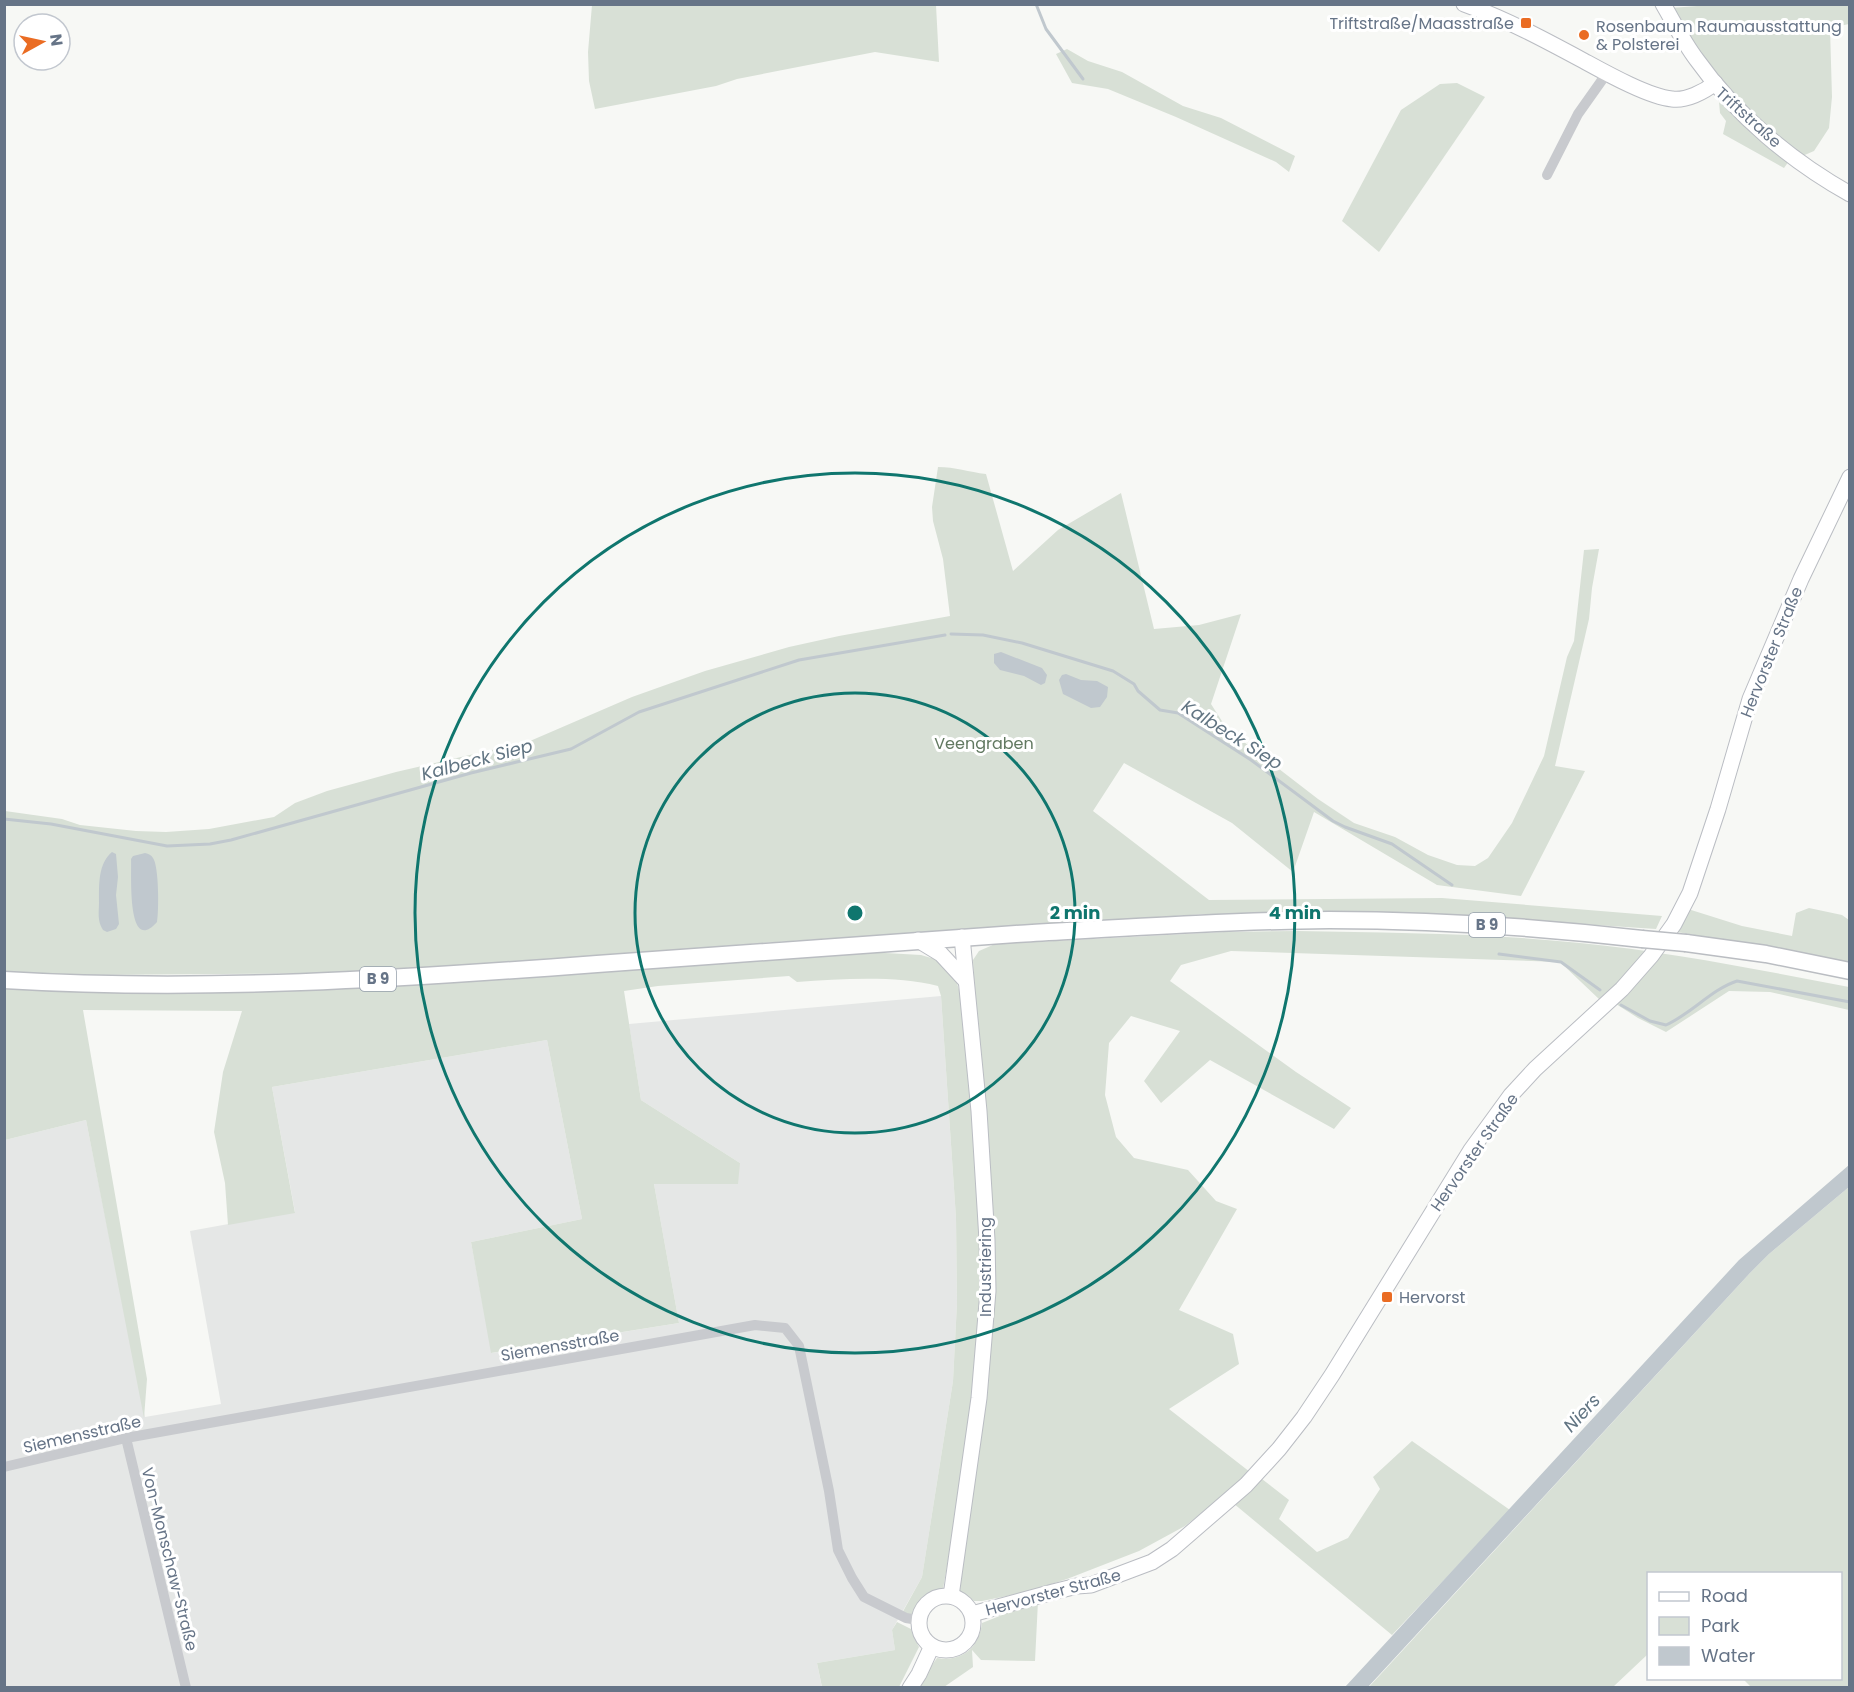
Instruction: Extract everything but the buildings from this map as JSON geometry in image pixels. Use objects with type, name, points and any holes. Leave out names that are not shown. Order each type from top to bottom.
[{"type":"main road","name":"B 9","points":[[4,980],[141,985],[408,977],[962,937],[1332,920],[1529,928],[1642,939],[1766,954],[1850,971]]},
{"type":"street","name":"Triftstraße","points":[[1464,4],[1493,15],[1606,73],[1660,96],[1674,99],[1688,97],[1714,83],[1753,123],[1784,149],[1850,194]]},
{"type":"street","points":[[1664,4],[1687,47],[1714,83]]},
{"type":"street","points":[[1547,175],[1578,114],[1606,73]]},
{"type":"street","name":"Hervorster Straße","points":[[972,1614],[1077,1586],[1091,1585],[1152,1562],[1172,1549],[1246,1485],[1304,1417],[1471,1150],[1511,1095],[1551,1053],[1623,989],[1674,924],[1690,892],[1698,869],[1750,699],[1801,579],[1850,477]]},
{"type":"street","name":"Industriering","points":[[951,1596],[979,1398],[988,1291],[979,1111],[962,937]]},
{"type":"street","points":[[918,940],[941,954],[965,980]]},
{"type":"street","name":"Siemensstraße","points":[[4,1467],[126,1438],[755,1325],[785,1328],[799,1346],[829,1491],[838,1550],[864,1597],[906,1618],[918,1620]]},
{"type":"street","name":"Von-Monschaw-Straße","points":[[126,1438],[186,1688]]},
{"type":"street","points":[[951,1596],[965,1603],[972,1614],[972,1632],[963,1646],[948,1652],[931,1648],[921,1636],[918,1620],[924,1606],[936,1597],[951,1596]]},
{"type":"street","points":[[910,1688],[920,1674],[931,1648]]},
{"type":"shaded area","points":[[941,996],[956,1218],[957,1303],[953,1381],[922,1577],[892,1630],[895,1650],[817,1663],[822,1688],[5,1688],[5,1140],[86,1120],[145,1417],[221,1404],[190,1231],[295,1212],[272,1087],[547,1040],[582,1219],[471,1242],[492,1353],[679,1323],[654,1184],[740,1163],[641,1100],[629,1024]]},
{"type":"green space","points":[[1723,4],[1849,5],[1849,24],[1830,28],[1832,97],[1829,128],[1814,151],[1800,157],[1748,109],[1703,58],[1671,8]]},
{"type":"green space","points":[[592,5],[936,5],[939,62],[875,52],[595,109],[589,81],[588,52]]},
{"type":"green space","points":[[1067,49],[1088,61],[1122,72],[1183,106],[1221,118],[1295,156],[1289,172],[1276,162],[1108,89],[1072,83],[1056,54]]},
{"type":"green space","points":[[1457,83],[1485,97],[1379,252],[1342,221],[1401,110],[1440,84]]},
{"type":"green space","points":[[1719,102],[1789,161],[1784,168],[1723,134],[1726,121],[1720,113]]},
{"type":"green space","name":"Veengraben","points":[[938,467],[986,474],[1013,571],[1058,530],[1121,493],[1154,629],[1199,625],[1241,614],[1211,704],[1227,729],[1318,799],[1354,823],[1395,837],[1428,855],[1457,865],[1475,866],[1488,858],[1512,823],[1544,756],[1567,657],[1574,641],[1584,550],[1599,549],[1589,619],[1555,766],[1585,771],[1521,896],[1437,885],[1314,812],[1293,872],[1232,823],[1124,763],[1093,811],[1209,900],[1442,898],[1662,916],[1656,929],[1473,917],[1385,914],[1205,914],[353,973],[77,975],[5,972],[5,811],[62,819],[80,825],[166,832],[209,829],[274,817],[295,803],[327,791],[396,772],[530,741],[632,697],[705,671],[789,647],[950,616],[943,559],[933,521],[932,507]]},
{"type":"green space","points":[[1809,908],[1842,915],[1849,920],[1849,965],[1677,932],[1688,909],[1742,926],[1792,936],[1796,913]]},
{"type":"green space","points":[[1297,931],[1509,937],[1648,951],[1849,987],[1849,1010],[1770,992],[1729,991],[1666,1032],[1616,1004],[1600,1000],[1560,962],[1231,951],[1181,965],[1170,981],[1296,1072],[1351,1108],[1334,1129],[1210,1060],[1161,1103],[1144,1081],[1180,1031],[1131,1016],[1109,1043],[1105,1095],[1116,1137],[1134,1158],[1188,1170],[1216,1201],[1237,1209],[1179,1310],[1233,1334],[1239,1364],[1169,1409],[1250,1472],[1241,1482],[1185,1526],[1139,1551],[1027,1592],[974,1601],[960,1591],[988,1362],[973,960],[979,951],[995,944],[1224,932]]},
{"type":"green space","points":[[868,952],[921,955],[945,962],[953,971],[962,999],[968,1052],[982,1245],[979,1340],[961,1486],[943,1589],[926,1595],[911,1619],[901,1615],[922,1577],[953,1381],[957,1303],[956,1218],[941,996],[938,986],[886,979],[797,982],[789,976],[658,986],[624,991],[641,1100],[740,1163],[738,1184],[654,1184],[679,1323],[491,1353],[471,1242],[582,1219],[547,1040],[272,1087],[295,1213],[228,1225],[225,1183],[214,1132],[223,1072],[242,1011],[83,1010],[147,1379],[144,1418],[86,1120],[5,1140],[5,988],[66,992],[173,990],[612,972]]},
{"type":"green space","points":[[1849,1187],[1849,1687],[1751,1687],[1744,1680],[1842,1680],[1842,1572],[1647,1572],[1647,1655],[1613,1687],[1368,1688],[1750,1273],[1769,1254]]},
{"type":"green space","points":[[1412,1441],[1510,1510],[1392,1635],[1233,1503],[1262,1479],[1289,1500],[1279,1519],[1317,1552],[1348,1538],[1380,1489],[1373,1477]]},
{"type":"green space","points":[[1038,1601],[1035,1661],[981,1660],[972,1650],[973,1667],[944,1687],[916,1688],[937,1658],[954,1658],[968,1651],[977,1640],[982,1623]]},
{"type":"green space","points":[[897,1622],[911,1629],[919,1647],[899,1687],[822,1687],[817,1663],[895,1650],[892,1630]]},
{"type":"water","points":[[1001,652],[1042,668],[1047,675],[1045,683],[1041,685],[1024,676],[1000,670],[994,663],[994,654]]},
{"type":"water","points":[[1066,674],[1081,680],[1097,681],[1108,687],[1107,697],[1100,707],[1091,708],[1063,694],[1059,680],[1062,675]]},
{"type":"water","points":[[112,852],[116,854],[119,924],[116,929],[107,932],[101,927],[99,920],[99,881],[104,862]]},
{"type":"water","points":[[145,853],[151,856],[155,863],[158,889],[157,922],[147,930],[140,928],[135,920],[131,893],[131,859],[133,856]]},
{"type":"water","points":[[1849,1165],[1849,1187],[1769,1254],[1750,1273],[1368,1687],[1345,1687],[1739,1260]]},
{"type":"waterway","points":[[1036,4],[1046,29],[1083,79]]},
{"type":"waterway","name":"Kalbeck Siep","points":[[951,634],[983,635],[1022,643],[1113,671],[1134,684],[1138,691],[1160,710],[1178,713],[1251,760],[1333,821],[1392,844],[1452,885]]},
{"type":"waterway","name":"Kalbeck Siep","points":[[4,819],[51,824],[167,846],[210,844],[231,840],[471,773],[571,749],[639,712],[799,660],[945,635]]},
{"type":"waterway","name":"Kalbeck Siep","points":[[1499,954],[1561,962],[1600,990]]},
{"type":"waterway","name":"Kalbeck Siep","points":[[1621,1005],[1650,1021],[1666,1025],[1719,990],[1737,981],[1850,1002]]},
{"type":"place","name":"Triftstraße/Maasstraße","points":[[1526,23]]},
{"type":"place","name":"Rosenbaum Raumausstattung & Polsterei","points":[[1584,35]]},
{"type":"place","name":"Hervorst","points":[[1387,1297]]},
{"type":"water label","name":"Niers","points":[[1582,1413]]}]
